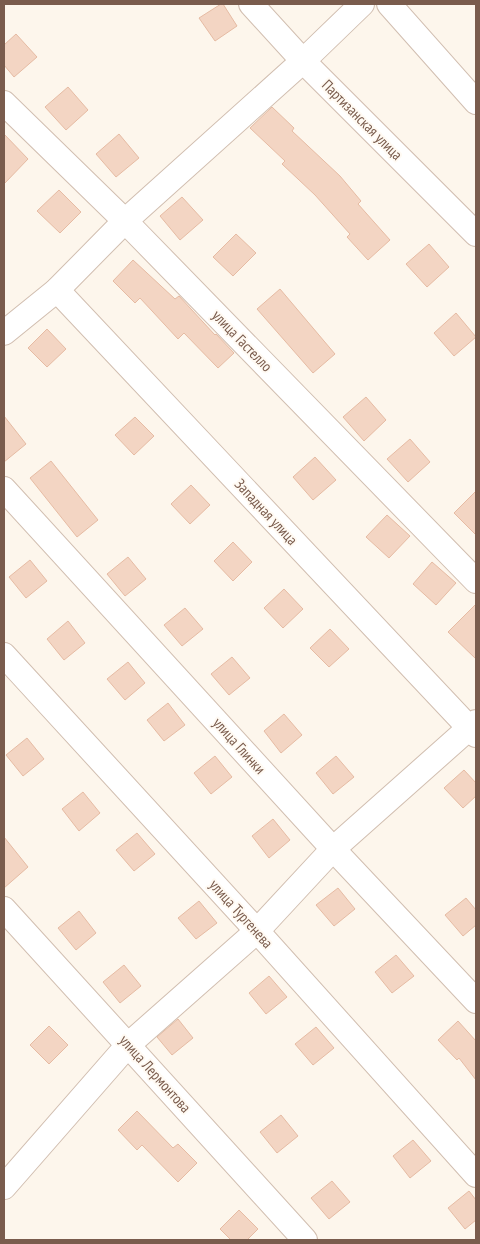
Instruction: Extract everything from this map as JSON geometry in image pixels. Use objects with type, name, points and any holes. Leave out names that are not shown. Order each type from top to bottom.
[{"type":"street","name":"Партизанская улица","points":[[251,4],[303,61],[476,234]]},
{"type":"street","points":[[4,333],[57,290],[125,221],[303,61],[362,4]]},
{"type":"street","points":[[389,4],[476,102]]},
{"type":"street","name":"улица Гастелло","points":[[4,103],[125,221],[476,582]]},
{"type":"street","name":"Западная улица","points":[[57,290],[474,728]]},
{"type":"street","name":"улица Глинки","points":[[4,489],[333,849],[476,1001]]},
{"type":"street","name":"улица Тургенева","points":[[4,655],[257,931],[476,1175]]},
{"type":"street","points":[[4,1187],[128,1045],[257,931],[333,849],[474,728]]},
{"type":"street","name":"улица Лермонтова","points":[[4,909],[305,1240]]},
{"type":"building","points":[[223,4],[237,26],[215,41],[199,18]]},
{"type":"building","points":[[16,34],[37,57],[14,77],[4,65],[4,45]]},
{"type":"building","points":[[68,87],[88,110],[66,130],[45,107]]},
{"type":"building","points":[[272,107],[294,128],[292,131],[340,176],[361,201],[358,204],[390,240],[368,260],[347,237],[350,234],[315,195],[282,164],[285,161],[250,128]]},
{"type":"building","points":[[4,134],[28,159],[4,184]]},
{"type":"building","points":[[119,134],[139,158],[116,177],[96,154]]},
{"type":"building","points":[[59,190],[81,212],[60,233],[37,211]]},
{"type":"building","points":[[182,197],[203,220],[180,240],[160,216]]},
{"type":"building","points":[[236,234],[256,253],[233,276],[213,257]]},
{"type":"building","points":[[429,244],[449,267],[427,287],[406,264]]},
{"type":"building","points":[[133,260],[175,299],[179,296],[234,353],[218,368],[184,333],[178,339],[140,298],[135,303],[113,281]]},
{"type":"building","points":[[280,289],[335,354],[313,373],[257,309]]},
{"type":"building","points":[[456,313],[476,337],[454,356],[434,333]]},
{"type":"building","points":[[47,329],[66,349],[47,367],[28,348]]},
{"type":"building","points":[[366,397],[386,420],[364,441],[343,417]]},
{"type":"building","points":[[4,416],[26,444],[4,462]]},
{"type":"building","points":[[135,417],[154,436],[134,455],[115,435]]},
{"type":"building","points":[[410,439],[430,462],[408,482],[387,459]]},
{"type":"building","points":[[315,457],[336,480],[313,500],[293,477]]},
{"type":"building","points":[[51,461],[98,520],[77,537],[30,478]]},
{"type":"building","points":[[191,485],[210,505],[190,524],[171,504]]},
{"type":"building","points":[[476,491],[476,535],[454,513]]},
{"type":"building","points":[[387,515],[410,536],[389,558],[366,537]]},
{"type":"building","points":[[233,542],[252,562],[233,581],[214,561]]},
{"type":"building","points":[[128,557],[146,579],[125,596],[107,574]]},
{"type":"building","points":[[30,560],[47,581],[26,598],[9,577]]},
{"type":"building","points":[[432,562],[456,583],[436,605],[413,584]]},
{"type":"building","points":[[284,589],[303,609],[283,628],[264,608]]},
{"type":"building","points":[[476,604],[476,659],[448,632]]},
{"type":"building","points":[[185,608],[203,629],[182,646],[164,625]]},
{"type":"building","points":[[68,621],[85,643],[64,660],[47,639]]},
{"type":"building","points":[[330,629],[349,649],[329,667],[310,648]]},
{"type":"building","points":[[232,657],[250,678],[229,695],[211,674]]},
{"type":"building","points":[[128,662],[145,683],[125,700],[107,679]]},
{"type":"building","points":[[168,703],[185,725],[164,741],[147,720]]},
{"type":"building","points":[[284,714],[302,735],[281,753],[264,731]]},
{"type":"building","points":[[27,738],[44,759],[23,776],[6,755]]},
{"type":"building","points":[[215,756],[232,777],[211,794],[194,773]]},
{"type":"building","points":[[336,756],[354,777],[333,794],[316,773]]},
{"type":"building","points":[[464,770],[476,783],[476,796],[463,808],[444,788]]},
{"type":"building","points":[[83,792],[100,813],[79,831],[62,809]]},
{"type":"building","points":[[273,819],[290,840],[269,858],[252,836]]},
{"type":"building","points":[[137,833],[155,854],[134,871],[116,850]]},
{"type":"building","points":[[4,837],[28,867],[4,888]]},
{"type":"building","points":[[338,888],[355,909],[334,926],[316,905]]},
{"type":"building","points":[[466,898],[476,910],[476,925],[463,936],[445,915]]},
{"type":"building","points":[[199,901],[217,923],[196,939],[178,918]]},
{"type":"building","points":[[79,911],[96,933],[76,950],[58,928]]},
{"type":"building","points":[[396,955],[414,976],[392,993],[375,972]]},
{"type":"building","points":[[124,965],[141,986],[120,1003],[103,982]]},
{"type":"building","points":[[269,976],[287,997],[266,1014],[249,993]]},
{"type":"building","points":[[178,1019],[193,1038],[172,1055],[157,1037]]},
{"type":"building","points":[[458,1021],[476,1041],[476,1080],[459,1058],[457,1060],[438,1040]]},
{"type":"building","points":[[49,1026],[68,1045],[49,1064],[30,1045]]},
{"type":"building","points":[[316,1027],[334,1048],[313,1065],[295,1044]]},
{"type":"building","points":[[137,1111],[173,1148],[178,1144],[197,1163],[178,1182],[142,1145],[137,1150],[118,1130]]},
{"type":"building","points":[[281,1115],[298,1136],[277,1153],[260,1132]]},
{"type":"building","points":[[413,1140],[431,1161],[410,1178],[393,1156]]},
{"type":"building","points":[[332,1181],[350,1202],[329,1219],[311,1198]]},
{"type":"building","points":[[469,1191],[476,1200],[476,1220],[465,1229],[448,1208]]},
{"type":"building","points":[[239,1210],[258,1229],[247,1240],[231,1240],[220,1229]]}]
